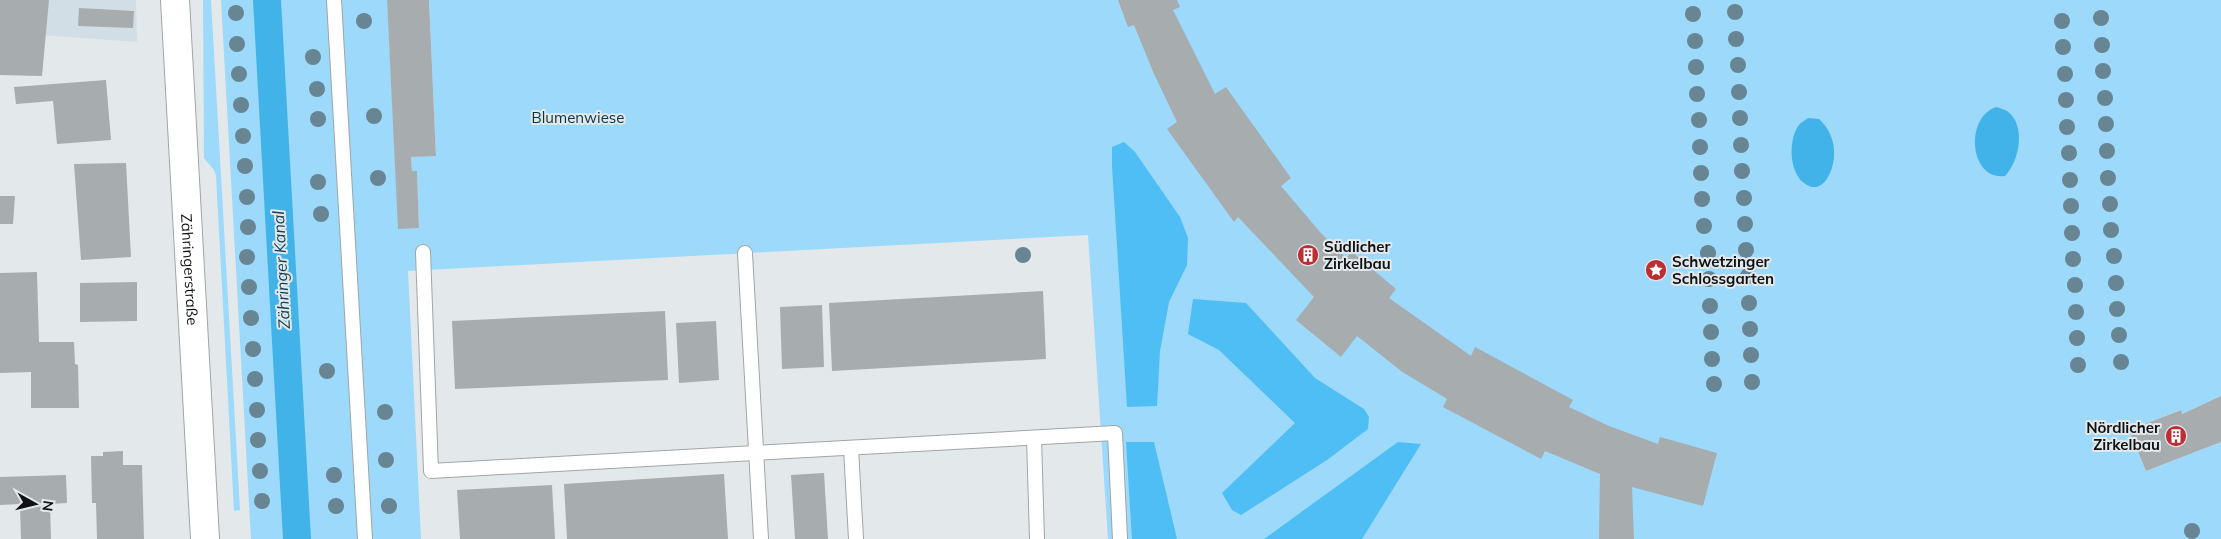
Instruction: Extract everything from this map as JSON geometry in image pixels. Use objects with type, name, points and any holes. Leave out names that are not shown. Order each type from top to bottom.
[{"type":"main road","name":"Zähringerstraße","points":[[175,0],[205,539]]},
{"type":"lane","points":[[334,0],[365,539]]},
{"type":"lane","points":[[423,252],[431,471],[1115,433],[1120,539]]},
{"type":"lane","points":[[745,253],[761,539]]},
{"type":"lane","points":[[1034,438],[1037,539]]},
{"type":"lane","points":[[851,448],[856,539]]},
{"type":"shaded area","points":[[0,0],[136,0],[137,42],[0,32]]},
{"type":"shaded area","points":[[1124,142],[1135,152],[1180,217],[1188,238],[1187,265],[1169,302],[1160,351],[1157,406],[1127,407],[1112,166],[1112,147]]},
{"type":"shaded area","points":[[1193,299],[1246,303],[1315,378],[1364,409],[1369,417],[1368,429],[1327,460],[1241,515],[1232,510],[1222,493],[1295,423],[1219,350],[1188,334]]},
{"type":"shaded area","points":[[1126,442],[1154,442],[1177,539],[1132,539]]},
{"type":"shaded area","points":[[1398,442],[1421,444],[1362,539],[1264,539]]},
{"type":"green space","points":[[203,0],[211,0],[240,510],[234,511],[216,175],[204,158]]},
{"type":"green space","name":"Schwetzinger Schlossgarten","points":[[221,0],[387,0],[395,149],[419,228],[417,171],[412,171],[411,157],[436,155],[429,0],[2221,0],[2221,396],[2182,414],[2180,410],[2129,430],[2146,471],[2221,442],[2221,539],[1108,539],[1088,235],[408,271],[421,539],[251,539]]},
{"type":"water","name":"Zähringer Kanal","points":[[253,0],[281,0],[311,539],[283,539]]},
{"type":"water","points":[[1996,107],[2007,111],[2013,117],[2019,134],[2019,143],[2014,162],[2005,176],[1993,175],[1984,169],[1978,159],[1975,148],[1979,123],[1986,113]]},
{"type":"water","points":[[1808,118],[1819,119],[1823,123],[1829,131],[1834,146],[1833,163],[1829,176],[1821,185],[1816,187],[1810,187],[1799,178],[1793,164],[1792,147],[1795,131]]},
{"type":"building","points":[[0,0],[49,0],[42,76],[0,75]]},
{"type":"building","points":[[387,0],[429,0],[436,156],[411,157],[412,171],[417,171],[419,228],[398,229]]},
{"type":"building","name":"Südlicher Zirkelbau","points":[[1118,0],[1177,0],[1180,7],[1173,10],[1215,94],[1226,87],[1291,178],[1281,186],[1320,232],[1346,258],[1352,252],[1396,289],[1389,298],[1471,356],[1475,347],[1573,400],[1569,407],[1609,426],[1658,444],[1660,437],[1717,453],[1703,506],[1632,487],[1634,539],[1599,539],[1600,474],[1545,451],[1541,459],[1443,407],[1447,399],[1401,371],[1357,336],[1341,357],[1296,320],[1314,297],[1238,217],[1234,222],[1167,129],[1177,122],[1154,74],[1134,25],[1128,27]]},
{"type":"building","points":[[79,8],[134,11],[133,28],[78,26]]},
{"type":"building","points":[[106,80],[111,140],[57,144],[53,101],[16,104],[14,87]]},
{"type":"building","points":[[126,163],[131,257],[81,260],[74,164]]},
{"type":"building","points":[[0,196],[15,196],[13,224],[0,224]]},
{"type":"building","points":[[37,272],[39,342],[74,342],[75,364],[78,365],[79,408],[31,408],[31,372],[0,373],[0,273]]},
{"type":"building","points":[[137,282],[137,321],[80,322],[80,283]]},
{"type":"building","points":[[1043,291],[1046,359],[832,371],[829,303]]},
{"type":"building","points":[[822,305],[824,367],[782,369],[780,307]]},
{"type":"building","points":[[665,311],[668,380],[455,389],[452,321]]},
{"type":"building","points":[[716,321],[719,380],[679,383],[676,323]]},
{"type":"building","name":"Nördlicher Zirkelbau","points":[[2221,396],[2221,442],[2146,471],[2129,430],[2181,410],[2182,414]]},
{"type":"building","points":[[123,451],[123,465],[142,465],[144,539],[97,539],[96,503],[92,503],[91,456],[103,456],[103,452]]},
{"type":"building","points":[[824,473],[828,539],[795,539],[791,475]]},
{"type":"building","points":[[724,474],[728,539],[567,539],[564,484]]},
{"type":"building","points":[[66,475],[67,503],[50,504],[51,539],[21,539],[20,504],[0,505],[0,477]]},
{"type":"building","points":[[552,485],[555,539],[460,539],[457,490]]},
{"type":"place","name":"Südlicher Zirkelbau","points":[[1308,255]]},
{"type":"place","name":"Schwetzinger Schlossgarten","points":[[1656,270]]},
{"type":"place","name":"Nördlicher Zirkelbau","points":[[2176,436]]},
{"type":"park label","name":"Blumenwiese","points":[[578,117]]}]
